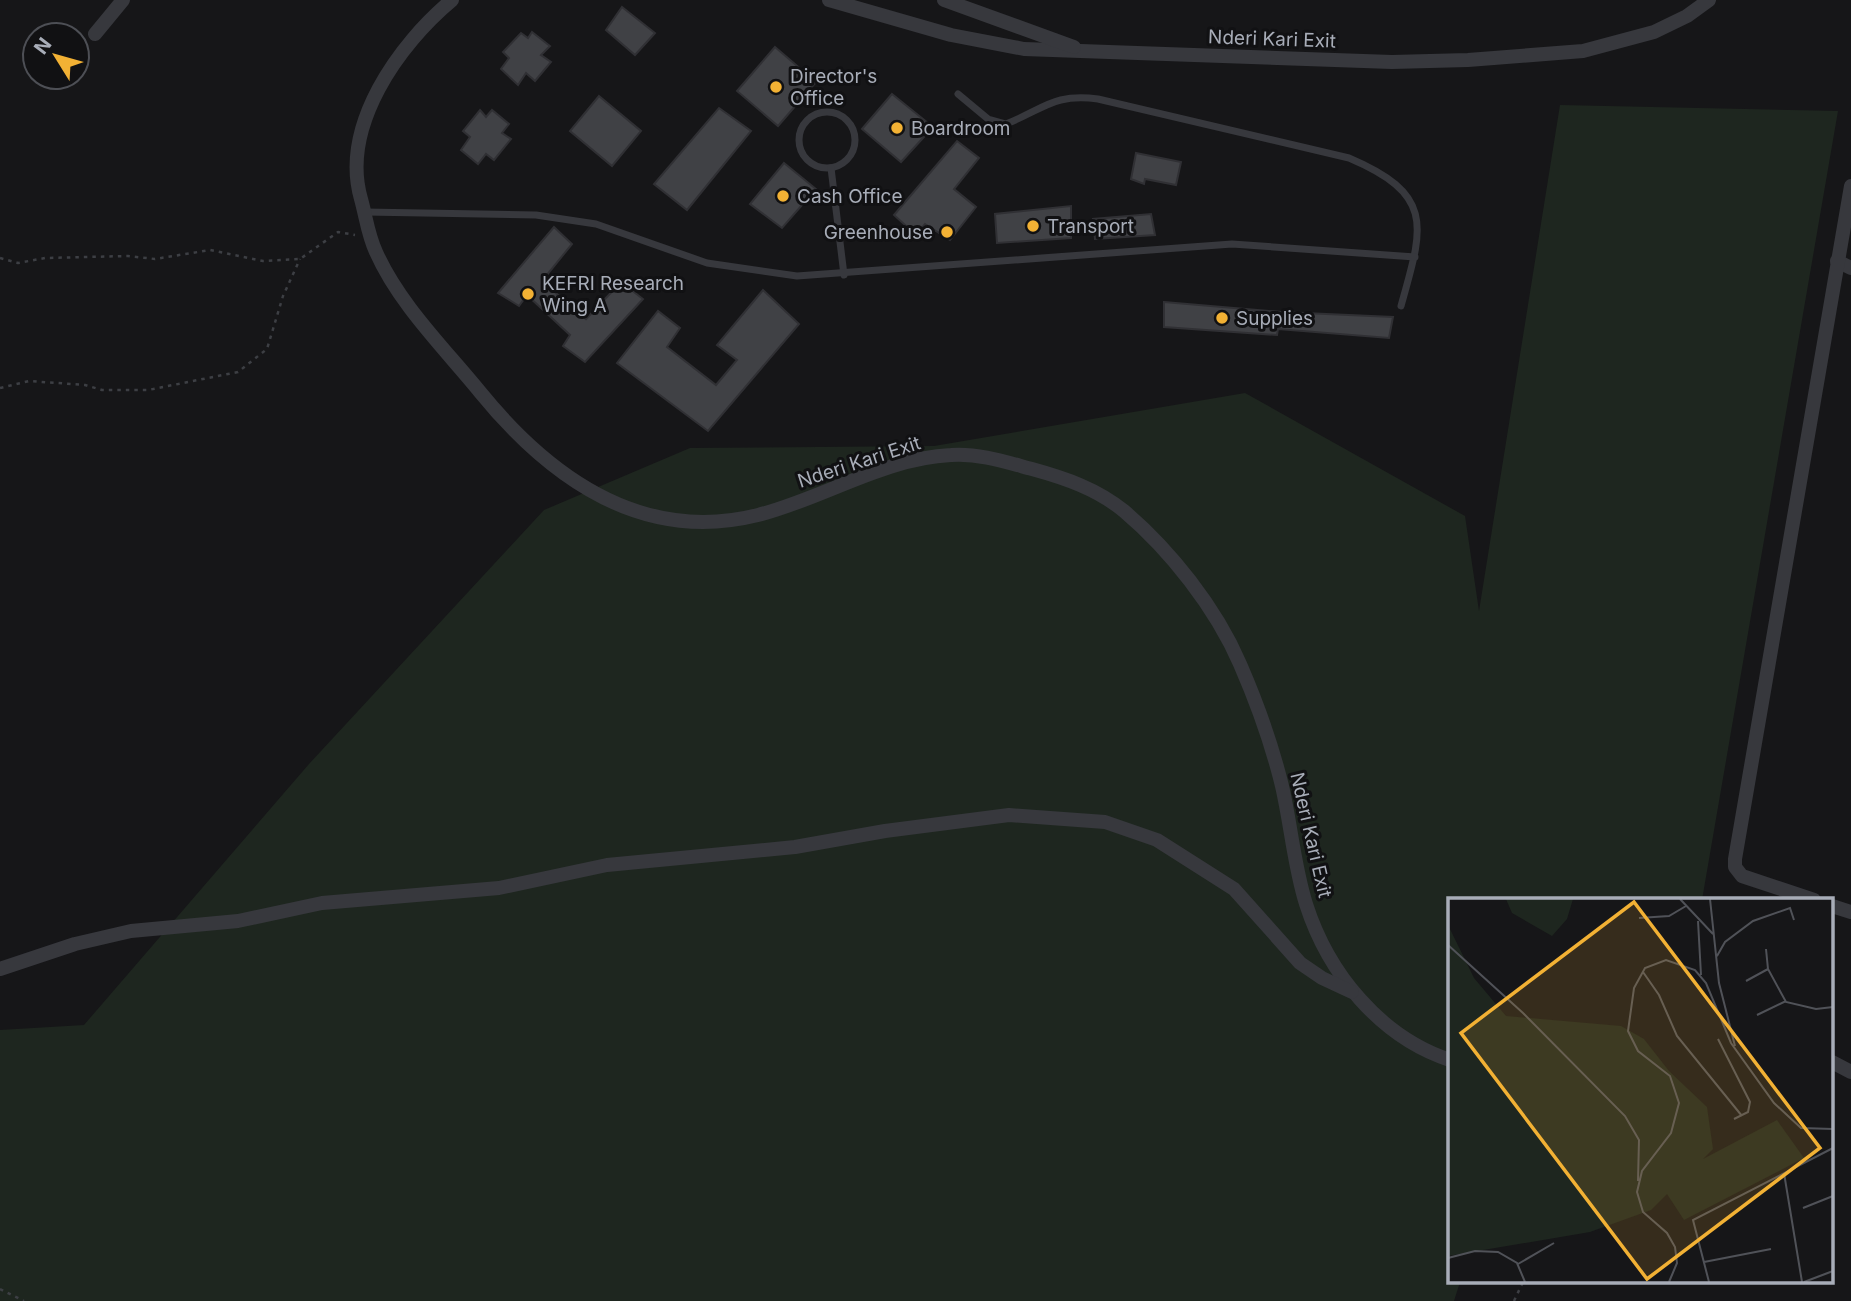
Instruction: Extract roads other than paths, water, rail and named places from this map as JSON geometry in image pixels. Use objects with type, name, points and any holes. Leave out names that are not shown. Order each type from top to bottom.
[{"type":"street","points":[[95,34],[123,0]]},
{"type":"street","name":"Nderi Kari Exit","points":[[452,0],[393,61],[376,96],[357,160],[357,185],[370,237],[388,274],[414,312],[518,436],[573,483],[598,497],[665,518],[699,521],[755,516],[870,476],[949,455],[991,458],[1065,479],[1096,492],[1124,512],[1159,545],[1213,615],[1238,659],[1281,784],[1304,899],[1317,934],[1353,993],[1398,1034],[1448,1059]]},
{"type":"street","name":"Nderi Kari Exit","points":[[829,0],[988,43],[1024,49],[1392,62],[1583,51],[1654,32],[1686,16],[1709,0]]},
{"type":"street","points":[[944,0],[1090,52]]},
{"type":"street","points":[[1808,898],[1742,876],[1735,867],[1735,859],[1851,186]]},
{"type":"street","points":[[1837,261],[1851,268]]},
{"type":"street","points":[[0,969],[131,931],[238,921],[322,903],[499,888],[607,865],[784,848],[992,816],[1009,816],[1105,822],[1157,839],[1234,889],[1300,963],[1322,978],[1353,993]]},
{"type":"street","points":[[1834,907],[1851,912]]},
{"type":"street","points":[[1834,1063],[1851,1072]]},
{"type":"lane","points":[[958,94],[989,119],[1006,124],[1051,101],[1076,96],[1210,124],[1349,158],[1377,170],[1396,183],[1416,211],[1419,233],[1401,306]]},
{"type":"lane","points":[[822,112],[841,115],[854,130],[853,150],[848,159],[831,168],[812,164],[800,149],[800,130],[813,115],[822,112]]},
{"type":"lane","points":[[831,168],[844,275]]},
{"type":"lane","points":[[365,212],[536,215],[596,224],[707,263],[797,276],[844,275],[1232,244],[1415,257]]},
{"type":"place","name":"Director's Office","points":[[776,87]]},
{"type":"place","name":"Boardroom","points":[[897,128]]},
{"type":"place","name":"Cash Office","points":[[783,196]]},
{"type":"place","name":"Transport","points":[[1033,226]]},
{"type":"place","name":"Greenhouse","points":[[947,232]]},
{"type":"place","name":"KEFRI Research Wing A","points":[[528,294]]},
{"type":"place","name":"Supplies","points":[[1222,318]]}]
